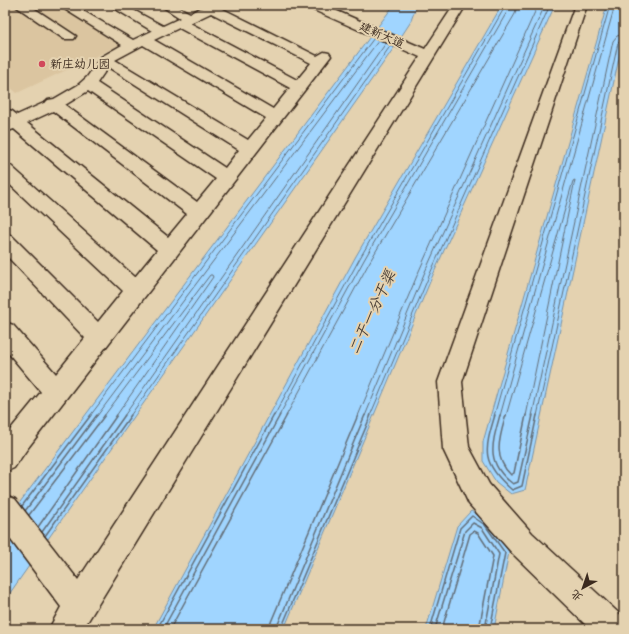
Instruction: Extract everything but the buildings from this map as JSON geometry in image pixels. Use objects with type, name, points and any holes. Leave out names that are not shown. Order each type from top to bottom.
[{"type":"street","points":[[5,11],[20,5],[69,36]]},
{"type":"street","points":[[64,5],[138,42],[276,117]]},
{"type":"street","points":[[115,5],[162,31]]},
{"type":"street","points":[[166,5],[185,20],[300,87]]},
{"type":"street","name":"建新大道","points":[[313,5],[429,56]]},
{"type":"street","points":[[5,509],[72,618],[460,5]]},
{"type":"street","points":[[581,5],[450,382],[456,449],[479,494],[522,543],[613,629]]},
{"type":"street","points":[[5,459],[56,392],[322,59],[214,6],[138,42],[106,60],[96,76],[88,84],[53,104],[9,121]]},
{"type":"street","points":[[106,60],[250,149]]},
{"type":"street","points":[[88,84],[226,178]]},
{"type":"street","points":[[53,104],[199,213]]},
{"type":"street","points":[[9,121],[170,249]]},
{"type":"street","points":[[5,170],[137,291]]},
{"type":"street","points":[[5,241],[99,338]]},
{"type":"street","points":[[5,332],[56,392]]},
{"type":"shaded area","name":"新庄幼儿园","points":[[57,5],[122,44],[17,93],[5,83],[5,6]]},
{"type":"water","points":[[394,5],[419,5],[415,10],[410,23],[391,52],[5,600],[5,522]]},
{"type":"water","name":"二干一分干渠","points":[[502,5],[555,5],[432,277],[284,629],[153,629],[356,256]]},
{"type":"water","points":[[607,5],[624,5],[624,35],[525,490],[511,494],[496,482],[483,461],[483,442]]},
{"type":"water","points":[[471,511],[488,521],[509,552],[494,629],[426,629],[457,526]]},
{"type":"place","name":"新庄幼儿园","points":[[42,64]]}]
